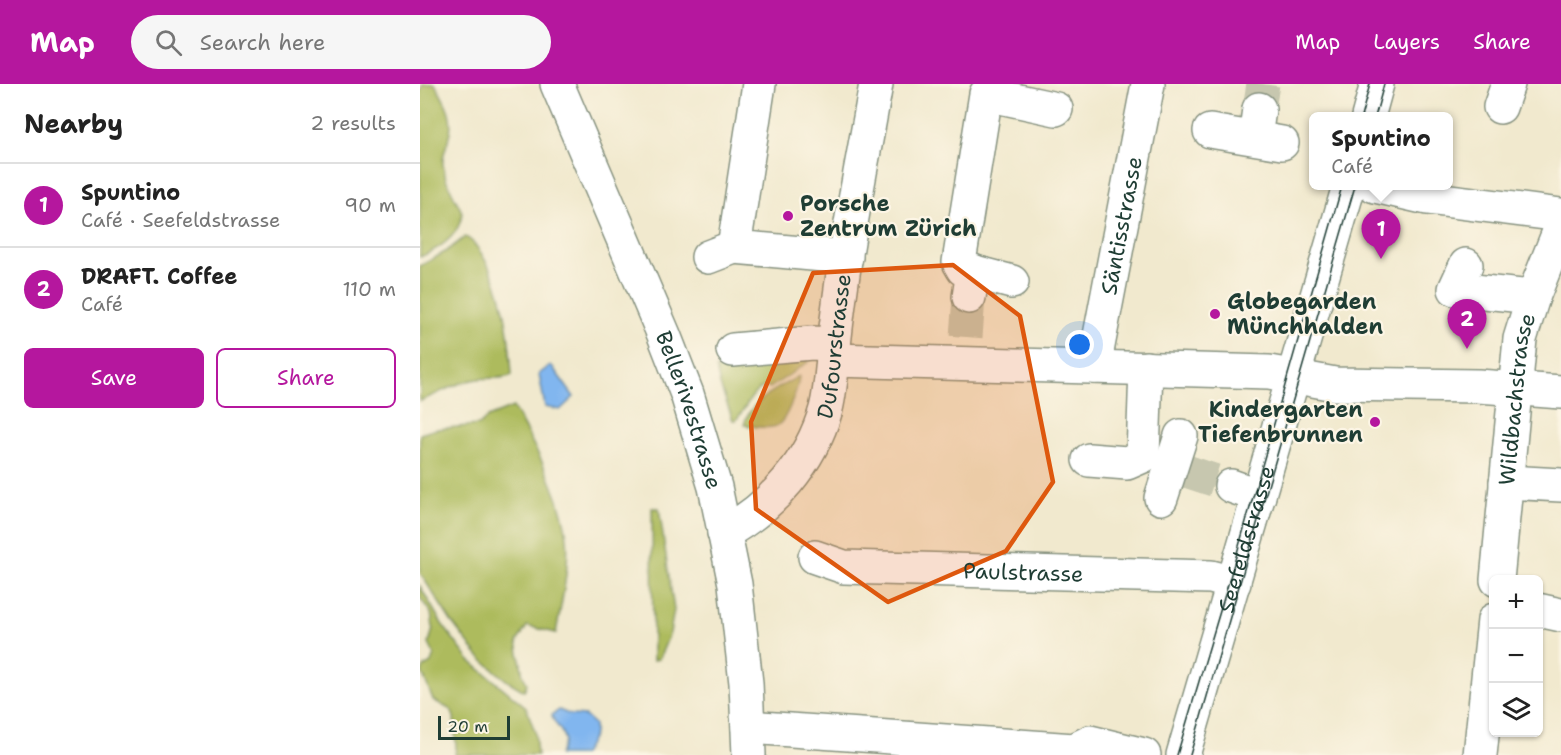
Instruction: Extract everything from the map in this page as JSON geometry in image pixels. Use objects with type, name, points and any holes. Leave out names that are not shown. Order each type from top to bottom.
[{"type":"street","name":"Bellerivestrasse","points":[[557,84],[664,335],[687,394],[715,487],[735,584],[746,683],[748,741]]},
{"type":"street","points":[[759,84],[721,252],[846,257]]},
{"type":"street","name":"Dufourstrasse","points":[[724,533],[745,522],[767,505],[802,460],[822,422],[826,408],[846,257],[876,84]]},
{"type":"street","name":"Säntisstrasse","points":[[1094,367],[1148,84]]},
{"type":"street","points":[[1369,112],[1377,84]]},
{"type":"street","points":[[1012,282],[971,284],[959,262],[986,94],[1056,109]]},
{"type":"street","points":[[1210,130],[1266,130]]},
{"type":"street","name":"Seefeldstrasse","points":[[1183,755],[1234,583],[1245,491],[1294,377],[1348,190]]},
{"type":"street","points":[[1392,190],[1427,198],[1561,215]]},
{"type":"street","name":"Wildbachstrasse","points":[[1497,575],[1520,339],[1533,297],[1561,227]]},
{"type":"street","points":[[1466,265],[1455,289],[1533,297]]},
{"type":"street","points":[[733,350],[812,343],[833,352],[964,350],[1094,367],[1269,372],[1335,384],[1478,386],[1561,392]]},
{"type":"street","points":[[1089,460],[1126,463],[1143,456],[1146,368]]},
{"type":"street","points":[[1161,498],[1177,469],[1181,436]]},
{"type":"street","points":[[1506,482],[1561,486]]},
{"type":"street","name":"Paulstrasse","points":[[815,557],[844,567],[1211,577],[1234,583]]},
{"type":"street","points":[[1543,611],[1561,615]]},
{"type":"street","points":[[1480,755],[1493,629]]},
{"type":"street","points":[[748,741],[1039,751],[1074,750],[1090,742],[1144,755]]},
{"type":"highlighted area","points":[[953,265],[1020,316],[1053,482],[1006,551],[888,602],[756,509],[751,422],[813,273]]},
{"type":"green space","points":[[435,84],[450,116],[451,129],[443,164],[448,183],[462,212],[458,228],[448,240],[420,257],[420,92],[423,85]]},
{"type":"green space","points":[[465,237],[478,248],[496,282],[507,327],[512,375],[463,382],[420,401],[420,266]]},
{"type":"green space","points":[[805,358],[808,362],[770,388],[766,386],[756,392],[736,420],[733,420],[716,368]]},
{"type":"green space","points":[[799,376],[792,402],[778,425],[767,427],[744,425],[758,402]]},
{"type":"green space","points":[[513,407],[553,487],[564,521],[568,549],[556,633],[527,626],[517,642],[523,676],[527,683],[524,691],[506,680],[478,656],[451,621],[420,573],[420,434],[436,429],[479,425],[488,417]]},
{"type":"green space","points":[[652,508],[659,508],[674,610],[670,633],[659,659],[653,660]]},
{"type":"green space","points":[[420,586],[442,624],[469,660],[526,707],[535,732],[537,755],[455,755],[454,717],[451,710],[433,700],[422,672],[424,667],[431,663],[434,654],[429,644],[433,628],[431,613],[420,598]]},
{"type":"water","points":[[551,365],[574,397],[560,410],[545,407],[539,374]]},
{"type":"water","points":[[559,710],[571,715],[585,716],[594,724],[594,734],[583,755],[559,755],[564,736],[552,715]]},
{"type":"tunnel","points":[[1259,109],[1263,84]]},
{"type":"tunnel","points":[[966,337],[969,297]]},
{"type":"tunnel","points":[[1183,470],[1231,486]]},
{"type":"tram line","points":[[1362,112],[1370,84]]},
{"type":"tram line","points":[[1376,112],[1384,84]]},
{"type":"tram line","points":[[1177,755],[1341,190]]},
{"type":"tram line","points":[[1190,755],[1354,190]]},
{"type":"place","name":"Porsche Zentrum Zürich","points":[[788,216]]},
{"type":"place","name":"Spuntino","points":[[1381,259]]},
{"type":"place","name":"Globegarden Münchhalden","points":[[1215,314]]},
{"type":"place","name":"DRAFT. Coffee","points":[[1467,349]]},
{"type":"place","name":"Kindergarten Tiefenbrunnen","points":[[1375,422]]}]
